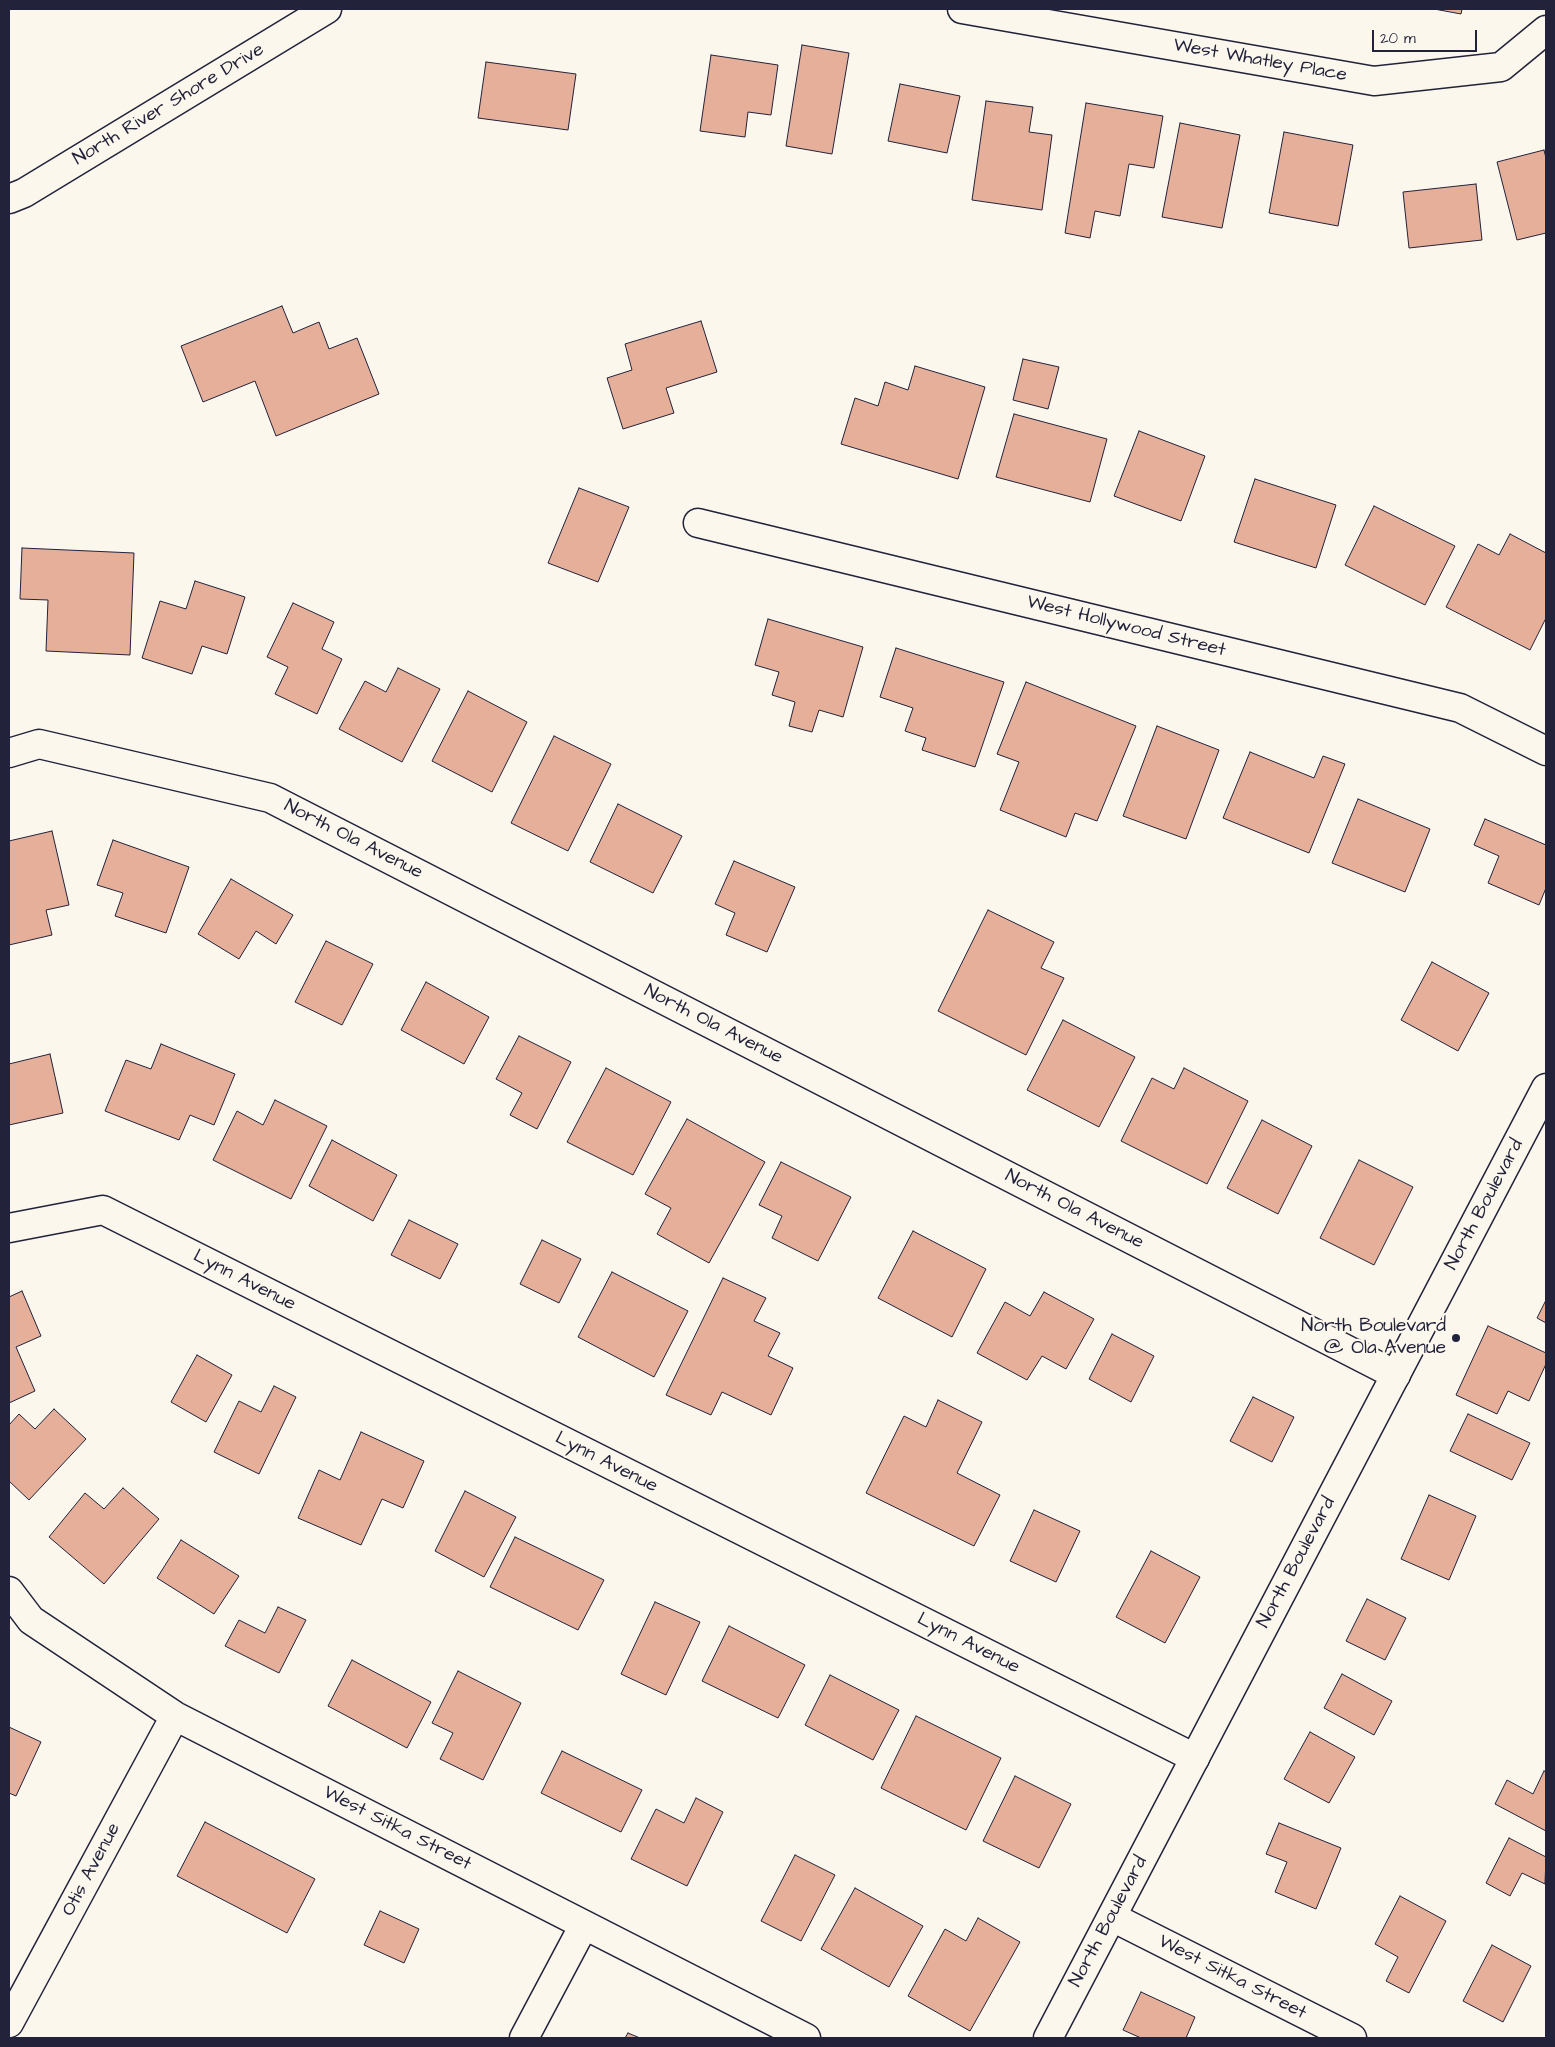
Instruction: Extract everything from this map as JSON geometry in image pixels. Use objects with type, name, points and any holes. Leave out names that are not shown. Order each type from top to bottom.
[{"type":"street","name":"North River Shore Drive","points":[[9,198],[24,193],[327,9]]},
{"type":"street","name":"West Whatley Place","points":[[962,9],[1374,81],[1501,67],[1546,30]]},
{"type":"street","name":"West Hollywood Street","points":[[698,523],[1460,708],[1546,752]]},
{"type":"street","name":"North Ola Avenue","points":[[9,753],[39,744],[270,798],[1396,1375]]},
{"type":"street","name":"North Boulevard","points":[[1048,2038],[1546,1088]]},
{"type":"street","name":"Lynn Avenue","points":[[9,1228],[104,1210],[1196,1758]]},
{"type":"street","name":"West Sitka Street","points":[[9,1591],[31,1620],[175,1716],[806,2038]]},
{"type":"street","name":"Otis Avenue","points":[[9,2023],[175,1716]]},
{"type":"street","name":"West Sitka Street","points":[[1112,1917],[1352,2038]]},
{"type":"street","points":[[524,2038],[584,1925]]},
{"type":"building","points":[[1434,9],[1462,9],[1461,14]]},
{"type":"building","points":[[802,45],[849,53],[832,154],[786,146]]},
{"type":"building","points":[[711,55],[778,65],[771,115],[748,112],[745,137],[700,131]]},
{"type":"building","points":[[486,62],[576,74],[568,130],[478,118]]},
{"type":"building","points":[[900,84],[960,96],[947,153],[888,141]]},
{"type":"building","points":[[986,101],[1033,107],[1029,132],[1052,135],[1042,210],[972,200]]},
{"type":"building","points":[[1086,103],[1163,116],[1154,168],[1129,164],[1120,216],[1095,211],[1090,238],[1065,233]]},
{"type":"building","points":[[1180,123],[1240,135],[1222,228],[1162,217]]},
{"type":"building","points":[[1284,132],[1353,145],[1338,226],[1269,213]]},
{"type":"building","points":[[1544,150],[1546,158],[1546,233],[1517,240],[1497,162]]},
{"type":"building","points":[[1476,184],[1482,240],[1409,248],[1403,192]]},
{"type":"building","points":[[282,306],[293,333],[319,322],[329,349],[357,338],[379,394],[276,436],[255,381],[203,402],[181,346]]},
{"type":"building","points":[[701,321],[717,372],[666,388],[674,413],[623,429],[607,378],[632,370],[625,344]]},
{"type":"building","points":[[1023,359],[1059,367],[1048,409],[1013,400]]},
{"type":"building","points":[[915,366],[985,387],[958,479],[841,444],[855,398],[878,406],[885,382],[908,390]]},
{"type":"building","points":[[1014,414],[1107,439],[1090,502],[996,477]]},
{"type":"building","points":[[1139,431],[1205,456],[1181,521],[1114,496]]},
{"type":"building","points":[[1255,479],[1336,505],[1316,568],[1234,542]]},
{"type":"building","points":[[579,488],[629,507],[598,582],[548,563]]},
{"type":"building","points":[[1374,506],[1455,546],[1425,605],[1345,565]]},
{"type":"building","points":[[1510,534],[1546,553],[1546,618],[1530,650],[1446,607],[1478,544],[1499,555]]},
{"type":"building","points":[[22,548],[134,553],[130,655],[46,651],[48,600],[20,599]]},
{"type":"building","points":[[195,581],[245,597],[227,654],[202,646],[192,674],[142,658],[160,601],[186,609]]},
{"type":"building","points":[[293,603],[334,622],[322,649],[342,659],[317,714],[275,694],[288,667],[267,657]]},
{"type":"building","points":[[768,619],[863,647],[843,717],[819,710],[812,732],[789,726],[795,702],[772,695],[779,672],[755,665]]},
{"type":"building","points":[[896,648],[1004,682],[975,767],[922,750],[926,738],[905,731],[913,708],[880,697]]},
{"type":"building","points":[[398,668],[440,689],[402,762],[339,729],[365,681],[386,692]]},
{"type":"building","points":[[1026,682],[1136,726],[1097,821],[1075,813],[1066,837],[1000,810],[1019,762],[997,754]]},
{"type":"building","points":[[468,691],[527,722],[492,792],[432,761]]},
{"type":"building","points":[[1157,726],[1219,750],[1186,839],[1123,816]]},
{"type":"building","points":[[554,736],[611,764],[568,851],[511,823]]},
{"type":"building","points":[[1250,752],[1314,778],[1323,756],[1345,764],[1309,853],[1223,818]]},
{"type":"building","points":[[1358,799],[1430,829],[1405,892],[1332,863]]},
{"type":"building","points":[[618,804],[682,836],[653,893],[590,862]]},
{"type":"building","points":[[1485,819],[1546,845],[1546,888],[1539,905],[1488,883],[1499,856],[1474,845]]},
{"type":"building","points":[[52,831],[69,905],[46,910],[52,935],[9,945],[9,841]]},
{"type":"building","points":[[113,840],[189,867],[166,933],[115,916],[123,893],[97,885]]},
{"type":"building","points":[[734,861],[795,887],[767,952],[726,935],[735,913],[715,904]]},
{"type":"building","points":[[231,879],[293,915],[276,944],[256,931],[239,959],[198,934]]},
{"type":"building","points":[[988,910],[1054,942],[1041,968],[1064,978],[1026,1055],[938,1011]]},
{"type":"building","points":[[326,941],[373,964],[342,1025],[295,1002]]},
{"type":"building","points":[[1432,962],[1489,993],[1458,1051],[1401,1020]]},
{"type":"building","points":[[426,982],[489,1017],[464,1064],[401,1030]]},
{"type":"building","points":[[1063,1020],[1135,1057],[1099,1127],[1027,1090]]},
{"type":"building","points":[[519,1036],[571,1062],[537,1129],[510,1115],[522,1093],[496,1079]]},
{"type":"building","points":[[161,1044],[235,1074],[214,1125],[190,1115],[179,1140],[105,1111],[126,1060],[151,1069]]},
{"type":"building","points":[[50,1054],[63,1113],[9,1125],[9,1064]]},
{"type":"building","points":[[606,1068],[671,1102],[633,1175],[567,1142]]},
{"type":"building","points":[[1184,1068],[1248,1101],[1207,1184],[1121,1141],[1152,1078],[1174,1089]]},
{"type":"building","points":[[275,1100],[327,1126],[291,1199],[213,1160],[237,1111],[263,1125]]},
{"type":"building","points":[[687,1119],[765,1162],[709,1263],[657,1234],[671,1208],[645,1194]]},
{"type":"building","points":[[1262,1120],[1312,1146],[1278,1214],[1227,1188]]},
{"type":"building","points":[[332,1140],[397,1175],[373,1221],[309,1186]]},
{"type":"building","points":[[1359,1160],[1413,1187],[1374,1265],[1320,1238]]},
{"type":"building","points":[[781,1162],[851,1197],[818,1261],[772,1238],[782,1216],[759,1205]]},
{"type":"building","points":[[409,1220],[458,1244],[440,1279],[391,1255]]},
{"type":"building","points":[[913,1231],[986,1269],[952,1337],[878,1298]]},
{"type":"building","points":[[542,1240],[581,1259],[559,1303],[520,1284]]},
{"type":"building","points":[[612,1272],[688,1311],[654,1377],[578,1337]]},
{"type":"building","points":[[723,1278],[766,1298],[754,1321],[780,1333],[768,1356],[793,1368],[771,1415],[722,1392],[711,1415],[666,1395]]},
{"type":"building","points":[[22,1291],[41,1336],[16,1347],[35,1391],[9,1403],[9,1297]]},
{"type":"building","points":[[1044,1292],[1094,1319],[1066,1369],[1042,1356],[1027,1380],[977,1353],[1005,1302],[1030,1316]]},
{"type":"building","points":[[1546,1300],[1546,1323],[1537,1318]]},
{"type":"building","points":[[1488,1326],[1546,1353],[1546,1364],[1529,1401],[1508,1391],[1497,1414],[1456,1395]]},
{"type":"building","points":[[1112,1334],[1154,1356],[1131,1402],[1089,1379]]},
{"type":"building","points":[[197,1355],[232,1375],[206,1422],[171,1402]]},
{"type":"building","points":[[274,1386],[296,1397],[259,1474],[214,1452],[239,1401],[261,1412]]},
{"type":"building","points":[[1253,1397],[1294,1417],[1272,1462],[1230,1441]]},
{"type":"building","points":[[938,1400],[982,1422],[957,1473],[1000,1495],[974,1546],[866,1493],[904,1416],[926,1427]]},
{"type":"building","points":[[54,1409],[86,1439],[29,1500],[9,1481],[9,1425],[19,1414],[35,1429]]},
{"type":"building","points":[[1468,1414],[1530,1443],[1512,1480],[1450,1451]]},
{"type":"building","points":[[361,1432],[424,1461],[403,1508],[382,1499],[361,1545],[298,1518],[319,1470],[340,1480]]},
{"type":"building","points":[[123,1488],[159,1519],[104,1584],[49,1537],[85,1493],[104,1509]]},
{"type":"building","points":[[465,1491],[516,1517],[484,1577],[435,1551]]},
{"type":"building","points":[[1429,1495],[1476,1516],[1449,1580],[1401,1559]]},
{"type":"building","points":[[1034,1510],[1080,1531],[1056,1582],[1010,1561]]},
{"type":"building","points":[[515,1537],[604,1580],[578,1630],[490,1587]]},
{"type":"building","points":[[181,1540],[239,1576],[214,1614],[157,1578]]},
{"type":"building","points":[[1151,1551],[1200,1577],[1165,1643],[1116,1617]]},
{"type":"building","points":[[1367,1599],[1406,1618],[1385,1660],[1346,1641]]},
{"type":"building","points":[[655,1602],[700,1622],[666,1695],[621,1674]]},
{"type":"building","points":[[278,1607],[306,1620],[279,1673],[225,1646],[239,1620],[265,1633]]},
{"type":"building","points":[[729,1626],[805,1665],[778,1718],[702,1681]]},
{"type":"building","points":[[352,1660],[431,1702],[407,1748],[328,1706]]},
{"type":"building","points":[[458,1671],[521,1703],[483,1780],[440,1759],[453,1733],[432,1723]]},
{"type":"building","points":[[1342,1674],[1392,1701],[1374,1735],[1324,1708]]},
{"type":"building","points":[[830,1675],[899,1710],[873,1760],[805,1725]]},
{"type":"building","points":[[916,1716],[1001,1758],[966,1830],[881,1788]]},
{"type":"building","points":[[9,1727],[41,1742],[16,1796],[9,1793]]},
{"type":"building","points":[[1310,1732],[1355,1757],[1329,1803],[1284,1779]]},
{"type":"building","points":[[562,1751],[642,1790],[621,1832],[541,1793]]},
{"type":"building","points":[[1544,1771],[1546,1772],[1546,1831],[1495,1804],[1507,1780],[1533,1794]]},
{"type":"building","points":[[1015,1776],[1071,1804],[1039,1868],[983,1841]]},
{"type":"building","points":[[696,1798],[723,1812],[687,1886],[631,1859],[656,1809],[684,1823]]},
{"type":"building","points":[[205,1822],[315,1879],[287,1933],[177,1876]]},
{"type":"building","points":[[1279,1823],[1341,1848],[1316,1909],[1275,1892],[1287,1862],[1266,1854]]},
{"type":"building","points":[[1509,1838],[1546,1857],[1545,1884],[1522,1873],[1510,1896],[1486,1883]]},
{"type":"building","points":[[795,1855],[835,1875],[801,1941],[761,1921]]},
{"type":"building","points":[[855,1888],[923,1926],[889,1987],[821,1949]]},
{"type":"building","points":[[1400,1896],[1446,1921],[1409,1993],[1386,1981],[1398,1957],[1375,1944]]},
{"type":"building","points":[[380,1911],[419,1929],[404,1963],[364,1945]]},
{"type":"building","points":[[978,1918],[1020,1942],[970,2031],[908,1996],[945,1929],[966,1941]]},
{"type":"building","points":[[1492,1945],[1531,1966],[1503,2022],[1463,2001]]},
{"type":"building","points":[[1141,1992],[1195,2017],[1186,2038],[1141,2038],[1123,2030]]},
{"type":"building","points":[[628,2033],[640,2038],[625,2038]]},
{"type":"place","name":"North Boulevard @ Ola Avenue","points":[[1456,1338]]}]
